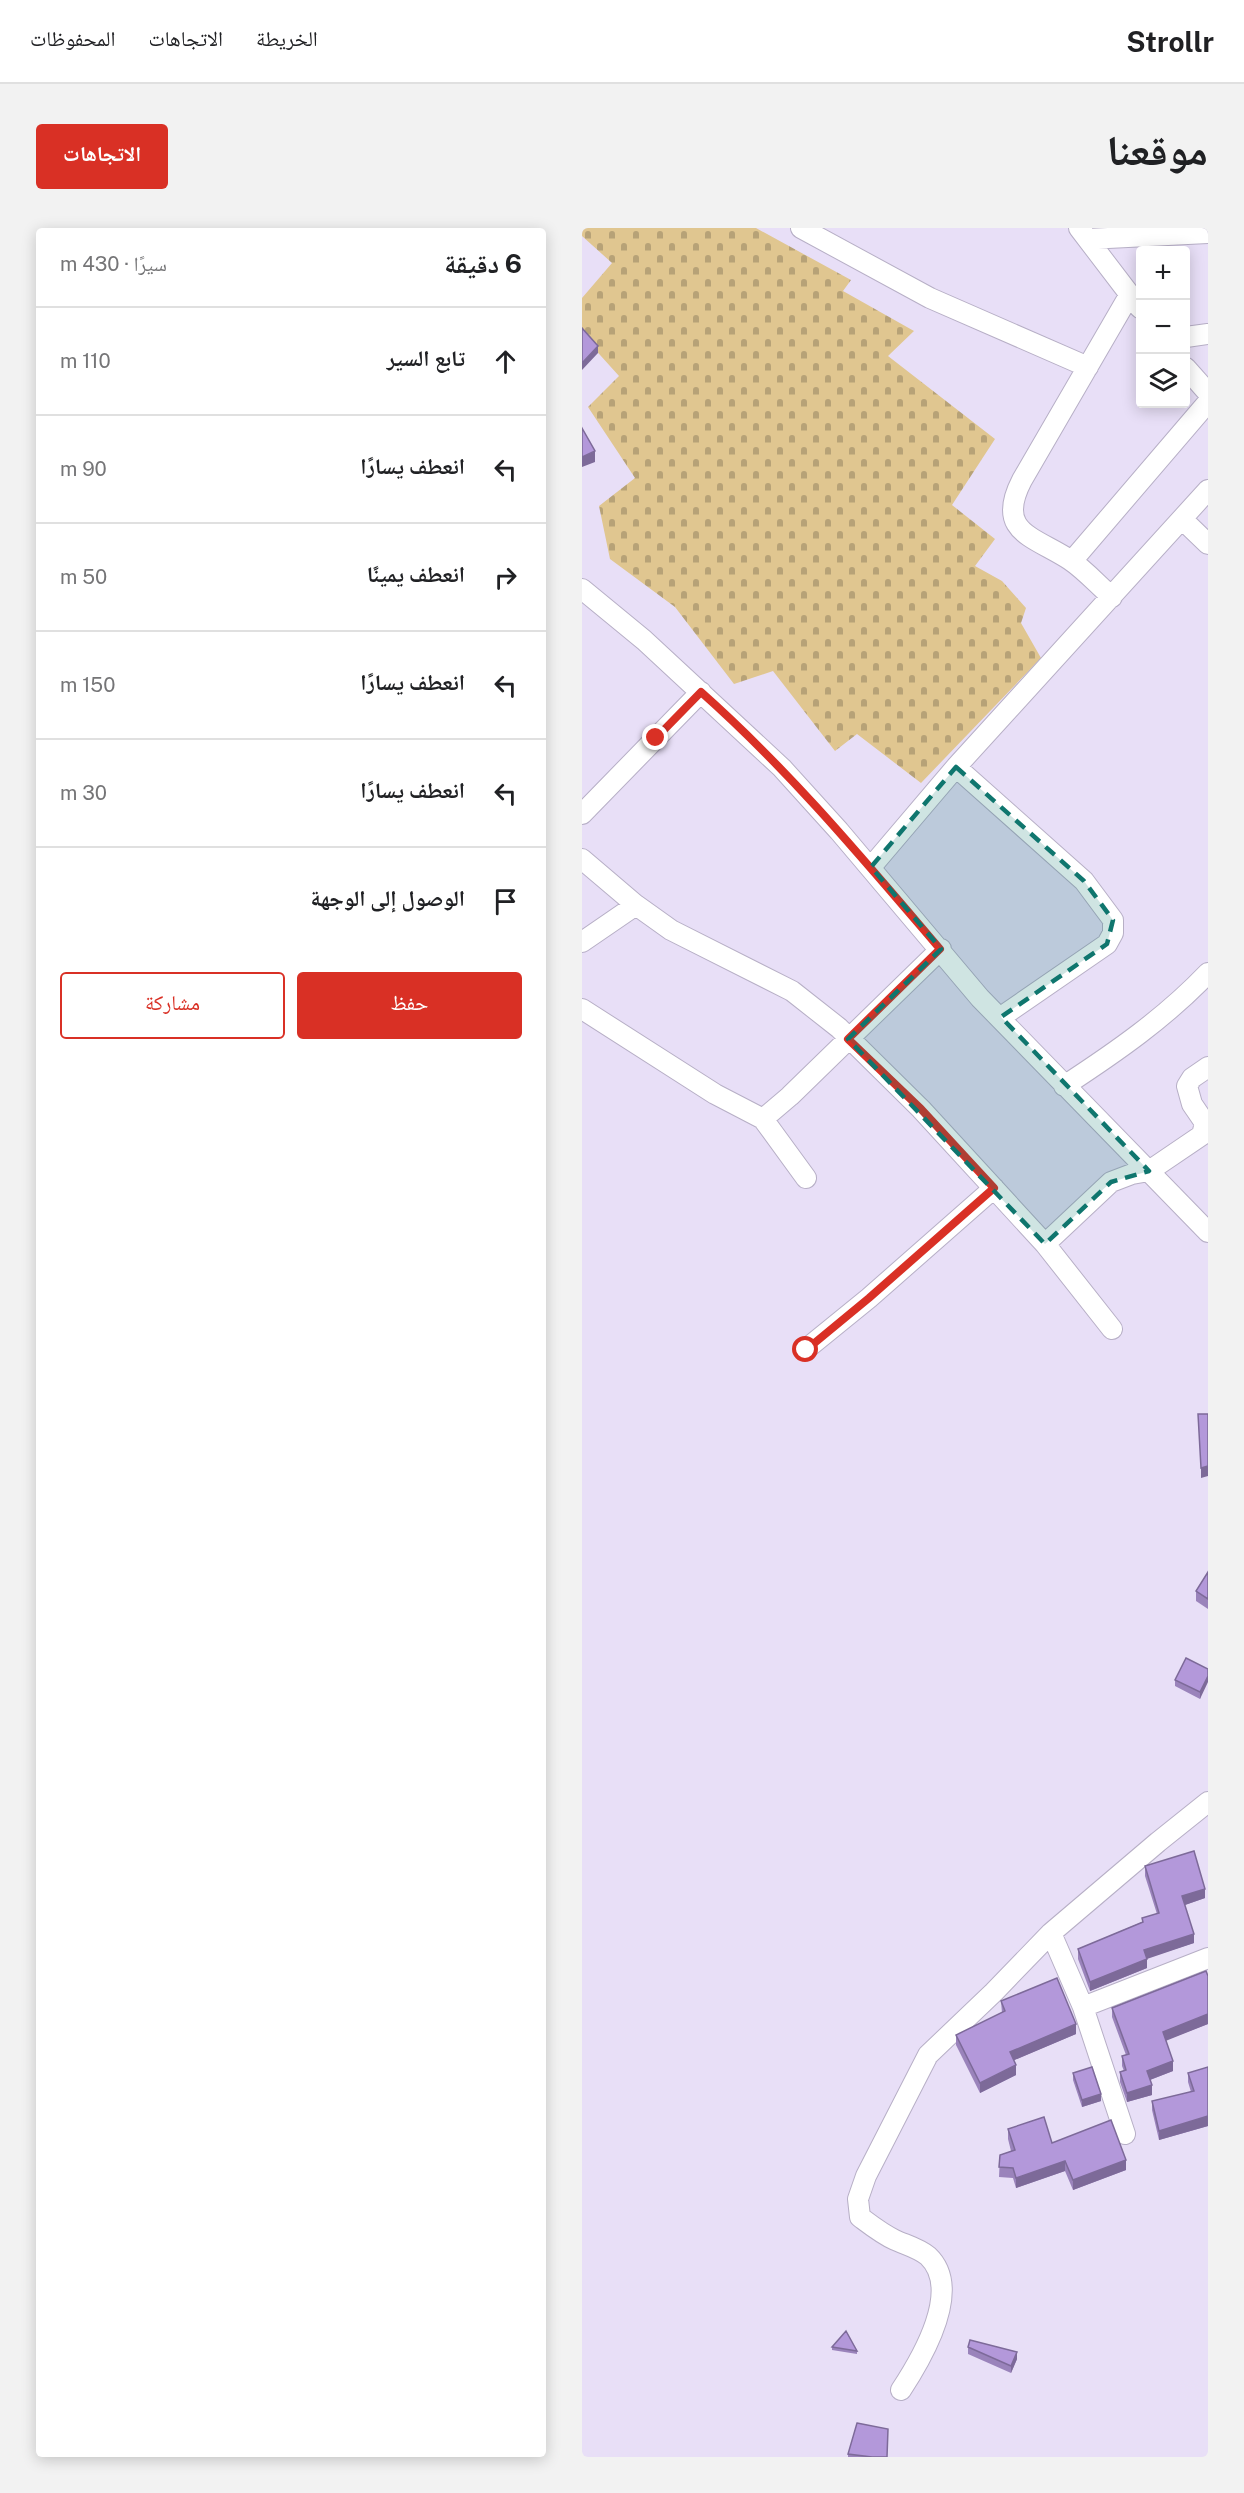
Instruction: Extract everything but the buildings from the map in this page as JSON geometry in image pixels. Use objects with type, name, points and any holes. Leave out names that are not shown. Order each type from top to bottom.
[{"type":"street","points":[[801,228],[930,298],[1088,367]]},
{"type":"street","points":[[1083,233],[1208,233]]},
{"type":"street","points":[[1083,233],[1135,301],[1088,367],[1022,480],[1011,510],[1016,524],[1027,535],[1072,561],[1112,597]]},
{"type":"street","points":[[1190,336],[1208,334]]},
{"type":"street","points":[[1190,373],[1208,393]]},
{"type":"street","points":[[1072,561],[1208,402]]},
{"type":"street","points":[[871,867],[956,767],[1208,490]]},
{"type":"street","points":[[1182,519],[1208,544]]},
{"type":"street","points":[[582,589],[701,692],[782,768],[871,867],[981,998],[1208,1232]]},
{"type":"street","points":[[582,814],[701,692]]},
{"type":"street","points":[[956,767],[1084,881],[1113,920],[1113,933],[1107,944],[1001,1017]]},
{"type":"street","points":[[582,859],[636,905],[688,939],[792,991],[839,1028],[921,1109],[1045,1244],[1112,1329]]},
{"type":"street","points":[[582,942],[636,905]]},
{"type":"street","points":[[763,1119],[790,1096],[940,949]]},
{"type":"street","points":[[1064,1086],[1125,1047],[1207,975]]},
{"type":"street","points":[[582,1009],[715,1094],[763,1119],[806,1178]]},
{"type":"street","points":[[1045,1244],[1111,1182],[1132,1174],[1149,1171],[1202,1135],[1205,1123],[1192,1104],[1187,1086],[1192,1078],[1208,1067]]},
{"type":"street","points":[[806,1350],[877,1292],[994,1188]]},
{"type":"street","points":[[901,2390],[917,2365],[938,2315],[943,2290],[940,2272],[928,2256],[879,2232],[861,2217],[858,2199],[866,2176],[928,2055],[994,1992],[1050,1933],[1208,1802]]},
{"type":"street","points":[[1050,1933],[1083,2007],[1125,2134]]},
{"type":"street","points":[[1083,2007],[1208,1958]]},
{"type":"highlighted area","points":[[956,767],[1084,881],[1113,920],[1107,944],[1001,1017],[1149,1171],[1111,1182],[1045,1244],[848,1039],[941,949],[871,867]]},
{"type":"green space","points":[[582,228],[756,228],[851,280],[843,291],[914,331],[888,356],[995,439],[952,505],[995,539],[975,566],[1002,581],[1026,608],[1021,623],[1041,658],[921,783],[857,734],[835,751],[773,671],[734,684],[675,607],[610,559],[599,506],[635,478],[588,407],[619,376],[582,335],[582,298],[612,263],[582,236]]},
{"type":"route","points":[[656,738],[701,692],[782,768],[940,949],[848,1039],[921,1109],[994,1188],[908,1265],[806,1350]]}]
